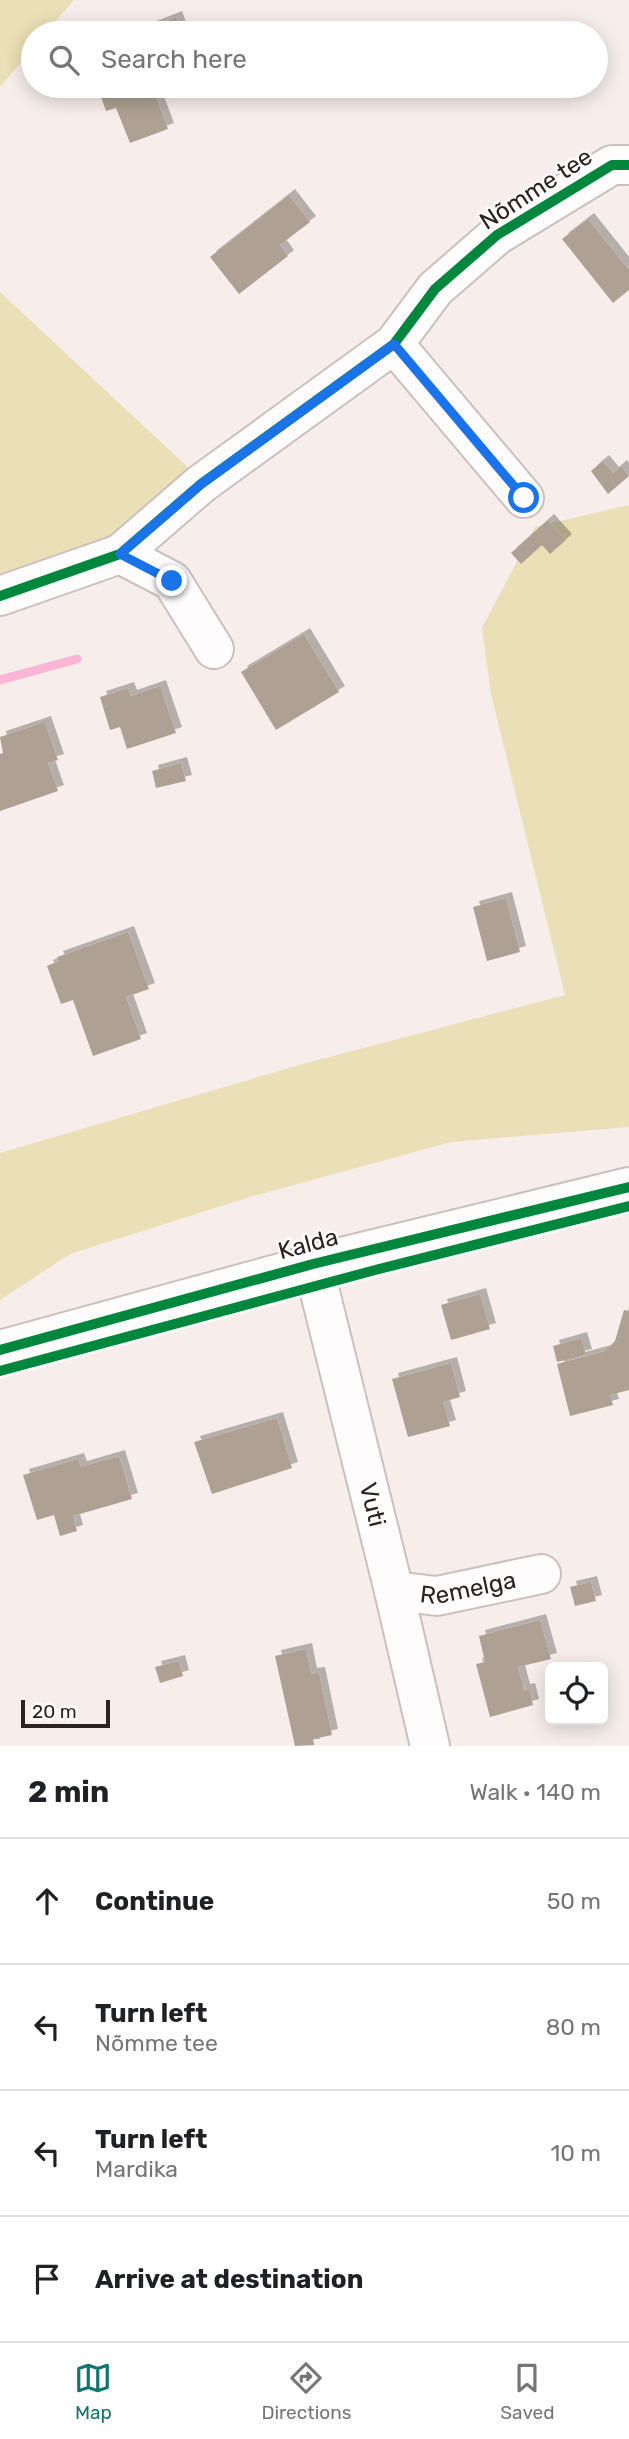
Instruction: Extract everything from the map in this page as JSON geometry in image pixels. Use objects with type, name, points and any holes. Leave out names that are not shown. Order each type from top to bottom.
[{"type":"street","name":"Nõmme tee","points":[[0,597],[120,554],[201,484],[394,344],[435,289],[497,235],[611,165],[629,165]]},
{"type":"street","points":[[394,344],[524,498]]},
{"type":"street","points":[[120,554],[172,581],[214,649]]},
{"type":"street","name":"Kalda","points":[[0,1350],[313,1264],[629,1187]]},
{"type":"street","name":"Vuti","points":[[313,1264],[430,1746]]},
{"type":"street","name":"Remelga","points":[[394,1591],[437,1596],[541,1574]]},
{"type":"shaded area","points":[[0,0],[74,0],[56,21],[21,21],[21,62],[0,87]]},
{"type":"shaded area","points":[[0,292],[193,472],[109,542],[0,581]]},
{"type":"shaded area","points":[[629,505],[629,1127],[451,1142],[250,1197],[70,1254],[0,1300],[0,1153],[299,1065],[565,995],[491,694],[482,628],[535,527]]},
{"type":"building","points":[[101,98],[156,98],[168,129],[130,143],[116,108],[106,111]]},
{"type":"building","points":[[289,195],[310,222],[280,245],[288,256],[239,294],[210,257]]},
{"type":"building","points":[[588,219],[629,270],[629,290],[613,303],[562,239]]},
{"type":"building","points":[[603,461],[613,473],[621,466],[629,476],[608,494],[591,471]]},
{"type":"building","points":[[548,520],[566,540],[550,554],[542,545],[521,564],[511,553]]},
{"type":"building","points":[[304,634],[339,692],[276,730],[241,672]]},
{"type":"building","points":[[160,686],[176,733],[127,749],[120,727],[110,730],[100,697],[128,688],[131,696]]},
{"type":"building","points":[[45,722],[58,760],[48,763],[58,791],[0,811],[0,754],[3,753],[0,737]]},
{"type":"building","points":[[181,763],[186,781],[156,788],[152,771]]},
{"type":"building","points":[[506,898],[520,952],[487,961],[473,907]]},
{"type":"building","points":[[128,932],[149,989],[126,997],[141,1039],[93,1056],[73,1000],[61,1004],[47,966],[59,961],[57,957]]},
{"type":"building","points":[[480,1294],[490,1329],[451,1340],[441,1305]]},
{"type":"building","points":[[624,1310],[629,1311],[629,1390],[610,1395],[613,1405],[570,1416],[557,1364],[605,1351],[615,1341]]},
{"type":"building","points":[[581,1338],[586,1355],[557,1362],[553,1346]]},
{"type":"building","points":[[451,1363],[460,1397],[443,1402],[450,1426],[408,1437],[392,1379]]},
{"type":"building","points":[[277,1418],[292,1468],[212,1494],[194,1442]]},
{"type":"building","points":[[119,1456],[132,1499],[73,1516],[77,1531],[60,1536],[54,1515],[37,1520],[23,1475],[78,1459],[81,1467]]},
{"type":"building","points":[[591,1582],[596,1601],[575,1606],[570,1587]]},
{"type":"building","points":[[540,1620],[551,1659],[518,1667],[524,1690],[529,1689],[533,1705],[490,1717],[476,1664],[485,1662],[479,1636]]},
{"type":"building","points":[[306,1649],[311,1674],[319,1673],[332,1735],[313,1739],[314,1745],[295,1746],[275,1656]]},
{"type":"building","points":[[179,1661],[183,1676],[160,1683],[155,1667]]},
{"type":"waterway","points":[[0,680],[77,659]]},
{"type":"cycle path","points":[[0,596],[120,554],[201,484],[394,344],[435,289],[497,235],[612,165],[629,165]]},
{"type":"cycle path","points":[[0,1350],[313,1264],[629,1187]]},
{"type":"cycle path","points":[[0,1371],[379,1269],[629,1206]]},
{"type":"route","points":[[172,581],[120,554],[201,484],[394,344],[524,498]]}]
